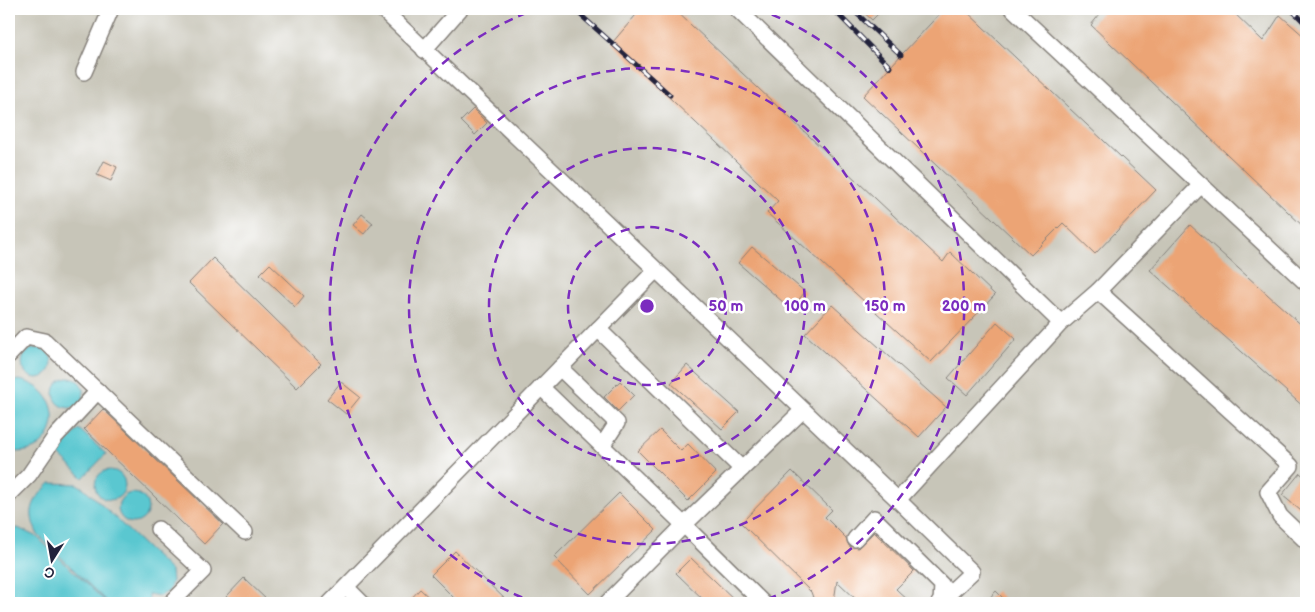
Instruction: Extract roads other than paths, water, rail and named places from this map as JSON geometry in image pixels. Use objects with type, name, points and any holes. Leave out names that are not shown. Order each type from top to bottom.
[{"type":"lane","points":[[84,72],[111,9]]},
{"type":"lane","points":[[382,9],[972,572],[940,603]]},
{"type":"lane","points":[[424,50],[460,9]]},
{"type":"lane","points":[[737,9],[1061,323]]},
{"type":"lane","points":[[1013,9],[1306,283]]},
{"type":"lane","points":[[898,500],[1061,323],[1098,291],[1201,185]]},
{"type":"lane","points":[[330,603],[656,270]]},
{"type":"lane","points":[[1098,291],[1290,466],[1268,492],[1280,516],[1306,541]]},
{"type":"lane","points":[[598,329],[742,469]]},
{"type":"lane","points":[[9,354],[26,337],[45,341],[245,532]]},
{"type":"lane","points":[[560,368],[617,423],[602,446]]},
{"type":"lane","points":[[541,387],[763,603]]},
{"type":"lane","points":[[9,495],[29,475],[56,437],[98,391]]},
{"type":"lane","points":[[606,603],[804,410]]},
{"type":"lane","points":[[855,539],[874,518],[942,584],[940,603]]},
{"type":"lane","points":[[158,529],[203,571],[176,602]]},
{"type":"lane","points":[[346,587],[362,603]]},
{"type":"water","points":[[37,348],[48,352],[52,363],[48,374],[37,378],[26,374],[22,363],[26,352]]},
{"type":"water","points":[[69,378],[80,382],[84,393],[80,404],[69,408],[58,404],[54,393],[58,382]]},
{"type":"water","points":[[20,380],[37,387],[47,397],[53,410],[53,423],[48,436],[39,445],[26,451],[9,451],[9,381]]},
{"type":"water","points":[[79,429],[106,454],[83,478],[57,453]]},
{"type":"water","points":[[110,470],[121,474],[125,485],[121,496],[110,500],[99,496],[95,485],[99,474]]},
{"type":"water","points":[[50,483],[77,484],[85,489],[171,571],[172,581],[169,591],[160,596],[148,594],[150,603],[108,603],[38,535],[34,527],[32,513],[35,501]]},
{"type":"water","points":[[133,493],[144,497],[148,508],[144,519],[133,523],[122,519],[118,508],[122,497]]},
{"type":"water","points":[[18,528],[37,537],[107,603],[10,603],[9,530]]},
{"type":"railway","points":[[574,9],[670,95]]},
{"type":"railway","points":[[833,9],[890,67]]},
{"type":"railway","points":[[852,9],[901,55]]},
{"type":"railway","points":[[1291,9],[1306,24]]}]
